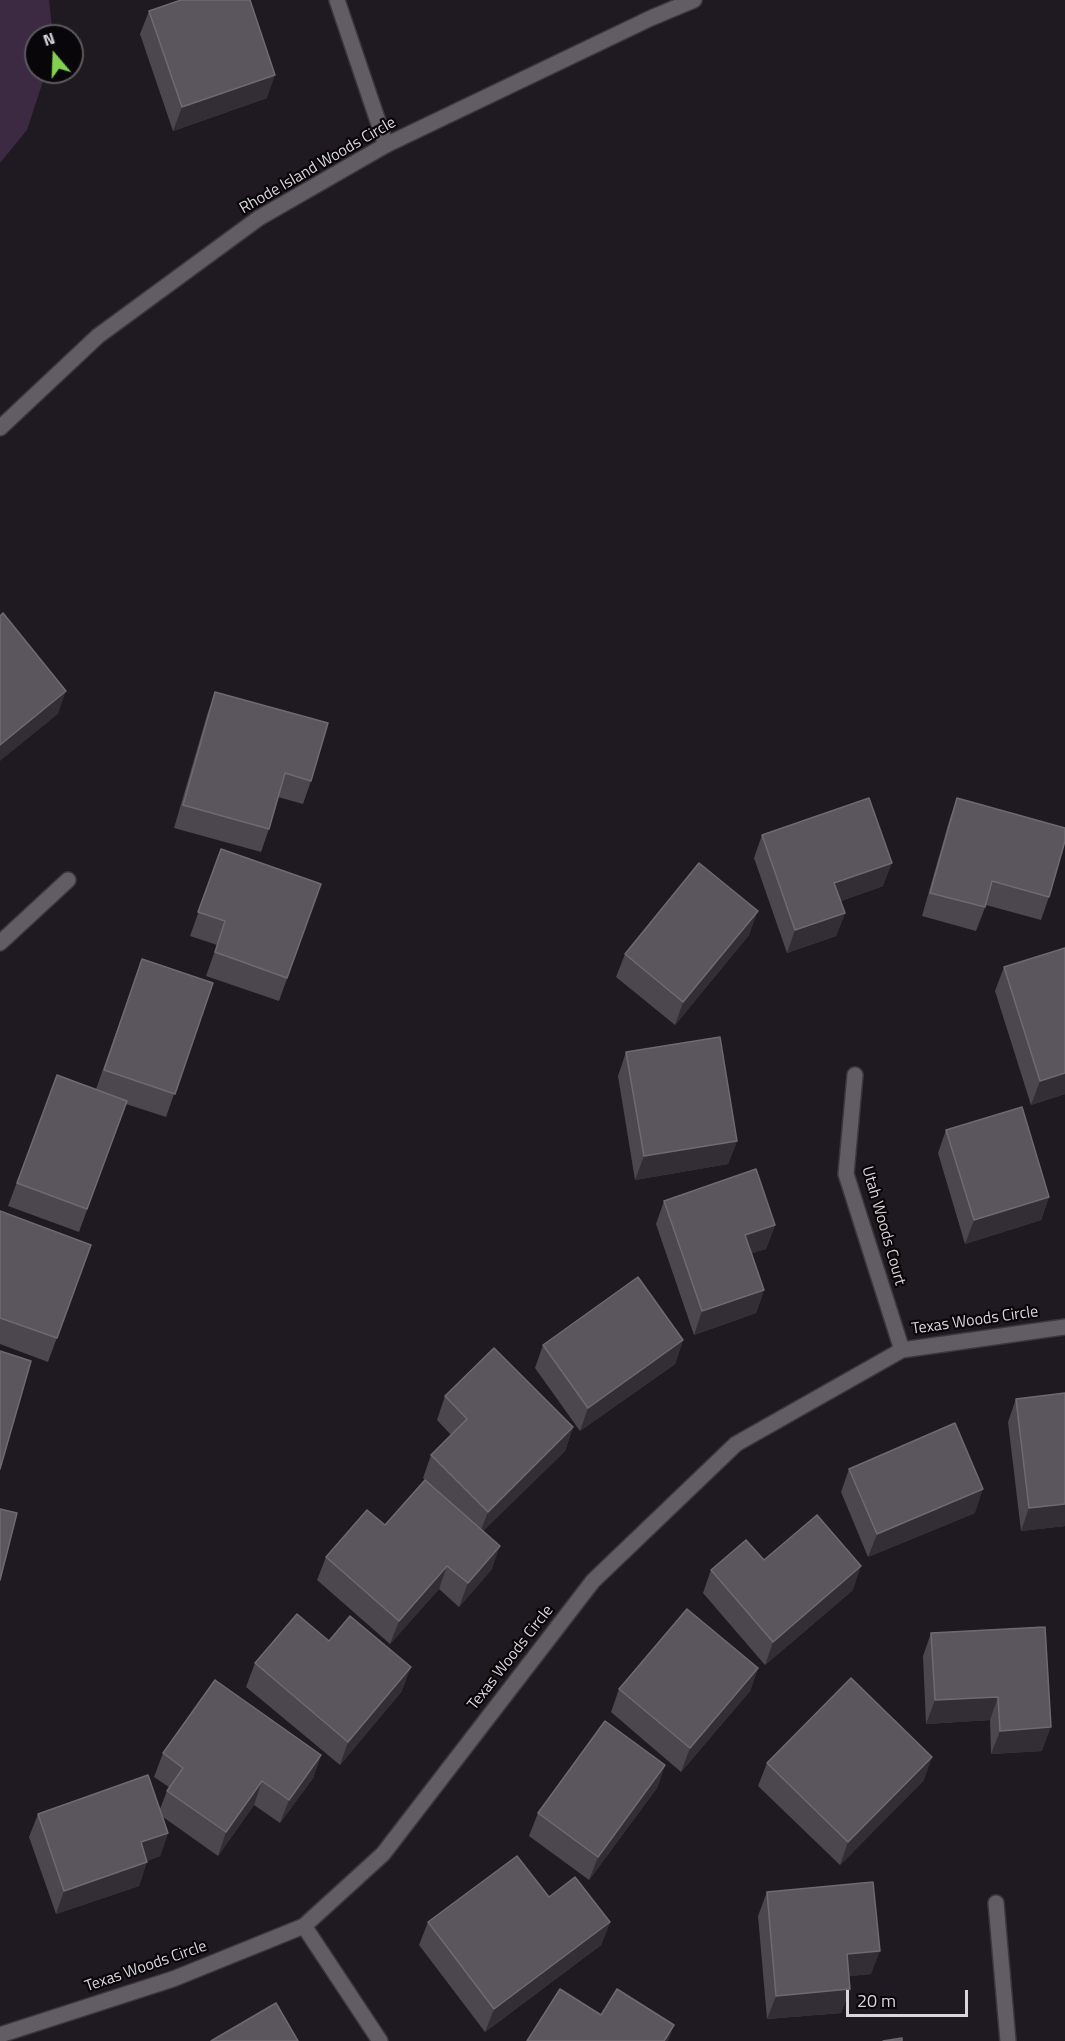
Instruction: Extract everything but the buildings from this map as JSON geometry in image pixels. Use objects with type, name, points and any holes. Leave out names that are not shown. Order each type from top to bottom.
[{"type":"street","points":[[337,0],[386,145]]},
{"type":"street","name":"Rhode Island Woods Circle","points":[[0,428],[98,336],[260,218],[386,145],[651,18],[694,0]]},
{"type":"street","points":[[0,943],[68,880]]},
{"type":"street","name":"Utah Woods Court","points":[[855,1075],[846,1174],[902,1350]]},
{"type":"street","name":"Texas Woods Circle","points":[[0,2035],[173,1978],[304,1926],[383,1854],[593,1581],[736,1444],[902,1350],[1065,1327]]},
{"type":"street","points":[[996,1903],[1008,2041]]},
{"type":"street","points":[[304,1926],[380,2041]]},
{"type":"shaded area","points":[[0,0],[49,0],[52,24],[24,24],[24,84],[42,84],[27,130],[0,163]]}]
